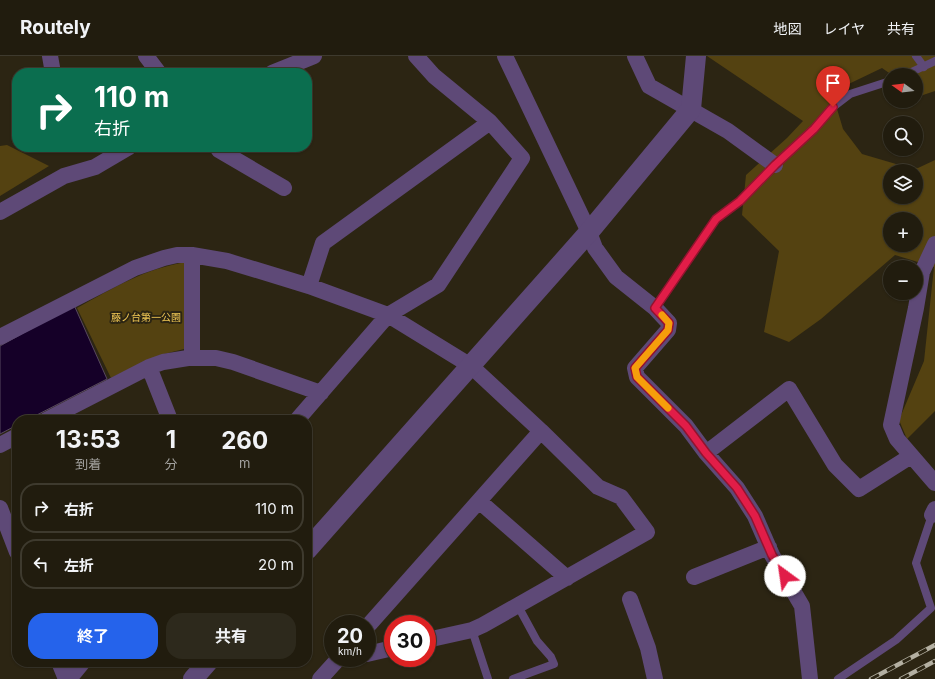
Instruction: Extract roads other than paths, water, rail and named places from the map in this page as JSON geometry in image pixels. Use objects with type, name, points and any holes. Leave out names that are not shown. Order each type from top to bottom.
[{"type":"street","points":[[50,56],[52,68]]},
{"type":"street","points":[[146,56],[155,68]]},
{"type":"street","points":[[284,68],[314,56]]},
{"type":"street","points":[[301,415],[388,315],[438,285],[522,158],[490,122],[434,76],[416,56]]},
{"type":"street","points":[[505,56],[589,232],[595,248],[616,277],[655,308],[669,323],[668,330],[635,368],[637,377],[686,426],[706,453],[737,488],[755,516],[769,547],[802,606],[810,679]]},
{"type":"street","points":[[635,56],[649,86],[692,109],[728,131],[775,165]]},
{"type":"street","points":[[312,544],[589,232],[692,109],[696,56]]},
{"type":"street","points":[[309,286],[323,244],[490,122]]},
{"type":"street","points":[[0,212],[64,176],[95,167],[120,152]]},
{"type":"street","points":[[222,152],[284,188]]},
{"type":"street","points":[[935,244],[922,272],[916,308],[891,425],[898,439],[935,483]]},
{"type":"street","points":[[0,337],[135,268],[177,255],[192,255],[227,261],[309,286],[388,315],[470,366],[541,431],[598,487],[621,497],[648,532],[518,606],[472,630],[436,638]]},
{"type":"street","points":[[192,255],[192,357]]},
{"type":"street","points":[[65,415],[149,367],[162,362],[192,357],[216,358],[234,362],[321,393]]},
{"type":"street","points":[[149,367],[168,415]]},
{"type":"street","points":[[706,453],[789,389],[835,465],[859,489],[911,456]]},
{"type":"street","points":[[376,617],[541,431]]},
{"type":"street","points":[[0,445],[12,439]]},
{"type":"street","points":[[479,502],[567,578]]},
{"type":"street","points":[[0,508],[12,539]]},
{"type":"street","points":[[694,577],[769,547]]},
{"type":"street","points":[[630,599],[648,648],[655,679]]},
{"type":"street","points":[[62,667],[67,679],[78,667]]},
{"type":"street","points":[[193,679],[204,667]]},
{"type":"street","points":[[320,679],[333,667]]},
{"type":"lane","points":[[916,56],[924,67],[935,61]]},
{"type":"lane","points":[[655,308],[716,219],[740,201],[775,165],[814,129],[833,107],[850,94],[883,83]]},
{"type":"lane","points":[[838,679],[896,640],[931,608],[916,563],[933,512]]},
{"type":"lane","points":[[513,679],[554,664],[551,657],[537,641],[518,606]]},
{"type":"lane","points":[[472,630],[488,679]]},
{"type":"railway","points":[[871,679],[935,645]]},
{"type":"railway","points":[[901,679],[935,661]]},
{"type":"park label","name":"藤ノ台第一公園","points":[[146,317]]}]
